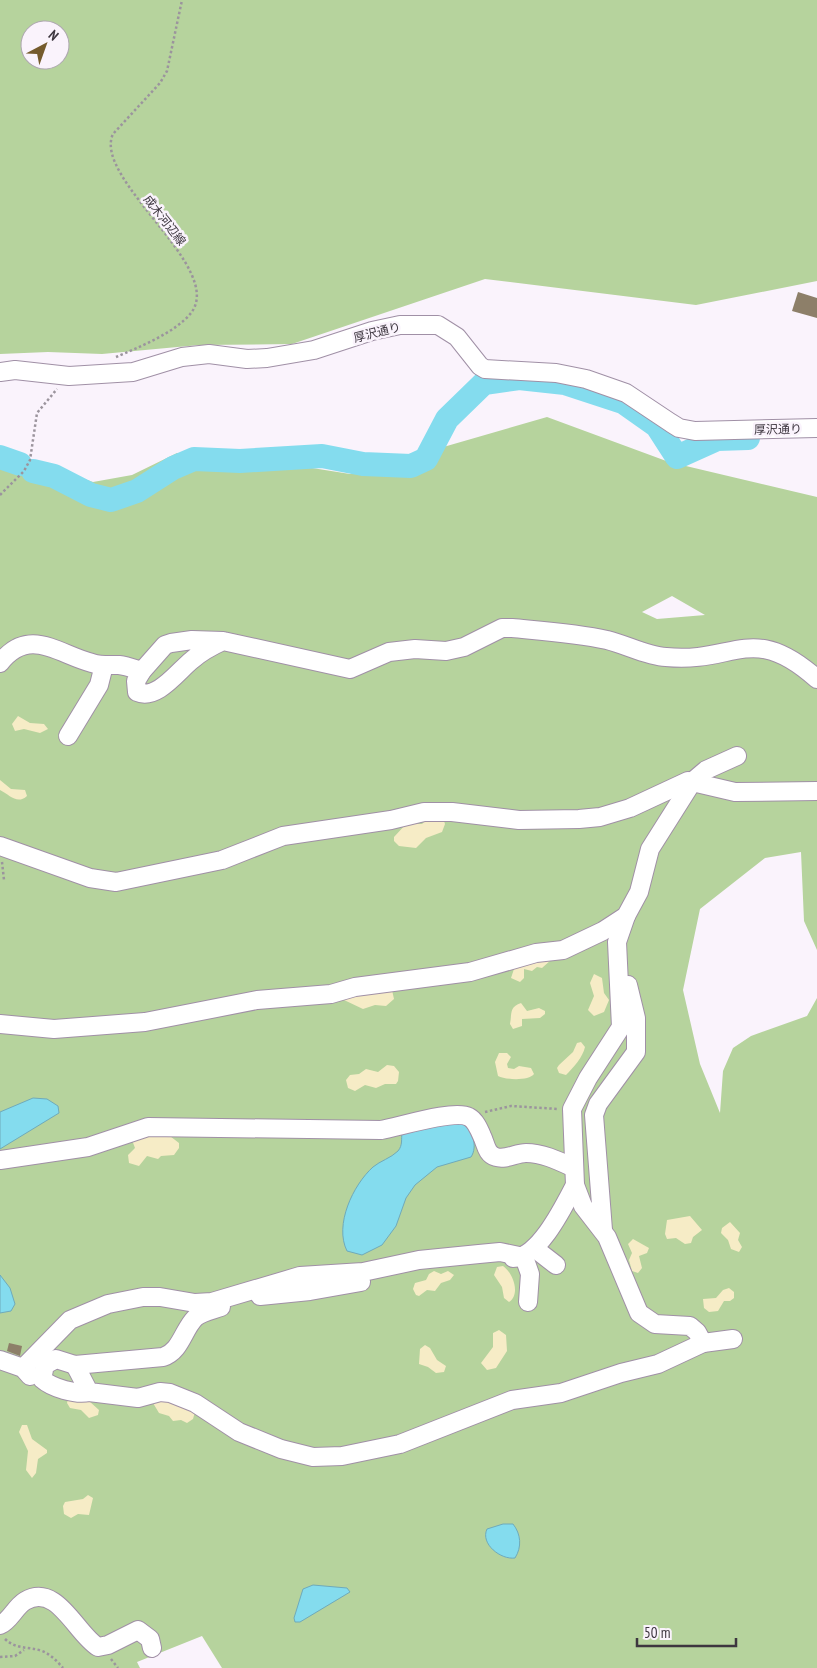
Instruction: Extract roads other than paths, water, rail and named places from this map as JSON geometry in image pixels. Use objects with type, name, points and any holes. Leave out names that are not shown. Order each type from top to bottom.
[{"type":"street","name":"厚沢通り","points":[[0,372],[15,370],[69,376],[134,372],[182,357],[210,354],[247,359],[267,358],[314,350],[372,331],[400,325],[438,325],[457,337],[480,366],[485,369],[544,371],[586,379],[626,393],[670,423],[687,430],[817,428]]},
{"type":"street","points":[[223,642],[192,659],[155,691],[144,694],[136,692],[135,688],[142,671],[165,646],[171,643],[192,640],[223,642],[350,669],[389,652],[415,649],[446,651],[464,647],[502,628],[608,640],[665,657],[699,657],[737,648],[766,648],[796,661],[817,679]]},
{"type":"street","points":[[0,663],[12,650],[34,644],[49,646],[93,664],[120,666],[142,671]]},
{"type":"street","points":[[68,736],[99,685],[104,665]]},
{"type":"street","points":[[703,1343],[697,1332],[690,1326],[655,1324],[639,1313],[603,1230],[583,1206],[575,1177],[572,1109],[588,1078],[622,1027],[617,942],[626,916],[639,892],[650,849],[693,781],[706,770],[737,756]]},
{"type":"street","points":[[0,846],[90,878],[116,882],[222,860],[283,836],[391,820],[424,812],[452,812],[555,821],[600,817],[630,808],[681,783],[693,781],[735,792],[817,791]]},
{"type":"street","points":[[0,1024],[54,1028],[145,1022],[257,1000],[331,994],[355,987],[470,972],[536,953],[563,950],[603,931],[626,916]]},
{"type":"street","points":[[603,1230],[594,1135],[596,1108],[634,1056],[636,1047],[636,1018],[631,993],[622,972],[618,968]]},
{"type":"street","points":[[0,1160],[88,1147],[148,1127],[381,1130],[418,1120],[458,1115],[470,1118],[492,1155],[505,1158],[520,1154],[538,1154],[575,1177]]},
{"type":"street","points":[[528,1302],[529,1253],[559,1216],[575,1177]]},
{"type":"street","points":[[212,1302],[300,1276],[363,1272],[419,1260],[500,1252],[529,1253],[556,1265]]},
{"type":"street","points":[[24,1368],[70,1320],[108,1304],[143,1297],[160,1297],[195,1303],[240,1301],[373,1280],[400,1269],[417,1266],[464,1259],[529,1253]]},
{"type":"street","points":[[42,1379],[44,1365],[51,1360],[75,1365],[170,1355],[176,1349],[195,1318],[240,1301]]},
{"type":"street","points":[[0,1360],[24,1368],[37,1380],[42,1379],[51,1386],[138,1398],[164,1392],[195,1403],[239,1432],[281,1449],[313,1457],[342,1456],[400,1444],[512,1400],[541,1397],[570,1390],[613,1375],[658,1364],[703,1343],[733,1339]]},
{"type":"street","points":[[75,1365],[89,1392]]},
{"type":"street","points":[[0,1625],[25,1601],[44,1598],[50,1599],[62,1609],[98,1647],[108,1645],[138,1630],[150,1638],[152,1648]]},
{"type":"water","points":[[33,1098],[47,1099],[58,1106],[59,1113],[0,1149],[0,1112]]},
{"type":"water","points":[[439,1123],[460,1123],[468,1129],[474,1143],[471,1157],[437,1167],[415,1185],[406,1198],[396,1226],[382,1245],[362,1255],[347,1251],[344,1241],[344,1218],[359,1184],[373,1167],[400,1149],[402,1133]]},
{"type":"water","points":[[0,1275],[10,1288],[15,1304],[11,1311],[0,1313]]},
{"type":"water","points":[[503,1524],[513,1524],[518,1532],[520,1545],[515,1558],[498,1554],[486,1540],[487,1529]]},
{"type":"water","points":[[313,1585],[347,1588],[350,1592],[300,1622],[295,1622],[294,1618],[303,1589]]},
{"type":"waterway","points":[[33,471],[54,476],[91,495],[111,500],[137,491],[173,468],[194,459],[240,461],[322,456],[363,464],[411,466],[426,459],[447,419],[484,383],[519,378],[565,383],[623,402],[657,426],[677,457],[717,439],[748,438]]},
{"type":"waterway","points":[[0,457],[20,464]]}]
